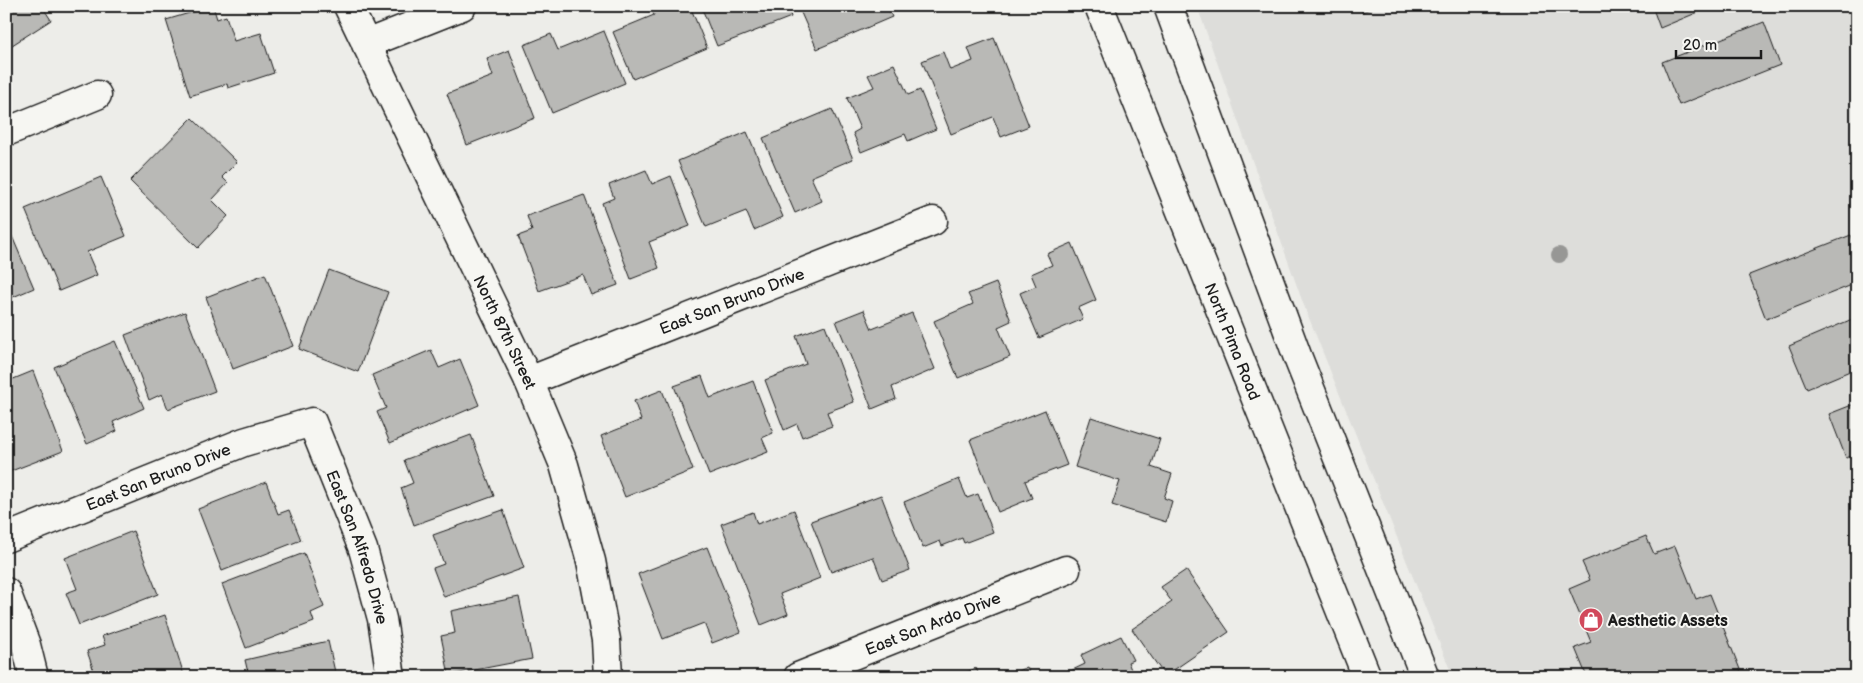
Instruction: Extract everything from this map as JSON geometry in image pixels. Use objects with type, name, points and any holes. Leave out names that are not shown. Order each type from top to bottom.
[{"type":"street","name":"North 87th Street","points":[[348,6],[529,381],[564,465],[591,561],[606,640],[608,677]]},
{"type":"street","points":[[366,44],[462,6]]},
{"type":"street","name":"North Pima Road","points":[[1099,6],[1367,677]]},
{"type":"street","points":[[1168,6],[1298,358],[1425,677]]},
{"type":"street","points":[[6,132],[98,95]]},
{"type":"street","name":"East San Bruno Drive","points":[[529,381],[933,221]]},
{"type":"street","name":"East San Bruno Drive","points":[[6,538],[244,442],[312,422]]},
{"type":"street","name":"East San Alfredo Drive","points":[[312,422],[364,549],[382,619],[391,677]]},
{"type":"street","name":"East San Ardo Drive","points":[[798,677],[1066,570]]},
{"type":"street","points":[[6,592],[26,645],[34,677]]},
{"type":"street","points":[[1346,625],[1380,677]]},
{"type":"shaded area","points":[[1197,6],[1857,6],[1857,677],[1453,677],[1303,303]]},
{"type":"building","points":[[6,6],[42,6],[51,20],[6,49]]},
{"type":"building","points":[[78,6],[133,6],[134,7],[78,10]]},
{"type":"building","points":[[213,6],[217,19],[226,16],[234,41],[261,33],[274,73],[228,88],[227,84],[190,96],[166,20]]},
{"type":"building","points":[[650,6],[690,6],[707,48],[633,79],[613,32],[654,15]]},
{"type":"building","points":[[701,6],[787,6],[791,17],[717,46]]},
{"type":"building","points":[[798,6],[887,6],[892,17],[817,49]]},
{"type":"building","points":[[1360,6],[1378,6],[1362,12]]},
{"type":"building","points":[[1652,6],[1713,6],[1660,28]]},
{"type":"building","points":[[1764,22],[1780,65],[1679,105],[1662,62]]},
{"type":"building","points":[[604,31],[625,83],[552,113],[524,45],[551,34],[558,50]]},
{"type":"building","points":[[994,38],[1029,126],[1001,137],[993,117],[951,134],[922,61],[943,52],[950,70],[973,61],[968,48]]},
{"type":"building","points":[[509,50],[535,118],[467,145],[447,94],[493,76],[487,59]]},
{"type":"building","points":[[894,64],[908,95],[920,90],[936,129],[908,141],[905,134],[861,152],[853,133],[860,129],[847,98],[874,87],[868,75]]},
{"type":"building","points":[[832,109],[853,159],[811,177],[822,201],[795,213],[763,138]]},
{"type":"building","points":[[192,118],[237,162],[222,177],[228,183],[212,200],[228,216],[198,248],[130,181]]},
{"type":"building","points":[[747,132],[783,217],[754,230],[746,211],[706,227],[678,161]]},
{"type":"building","points":[[646,170],[652,184],[671,176],[690,226],[649,242],[659,268],[631,279],[602,203],[614,198],[609,185]]},
{"type":"building","points":[[101,177],[126,236],[87,252],[97,275],[59,291],[25,209]]},
{"type":"building","points":[[584,195],[618,285],[591,295],[583,275],[539,291],[518,236],[532,231],[527,216]]},
{"type":"building","points":[[6,222],[34,288],[6,300]]},
{"type":"building","points":[[1851,235],[1857,250],[1857,283],[1766,319],[1749,275]]},
{"type":"building","points":[[1072,243],[1096,300],[1078,308],[1083,319],[1039,338],[1020,293],[1036,286],[1031,274],[1052,265],[1047,254]]},
{"type":"building","points":[[329,270],[388,292],[358,372],[299,349]]},
{"type":"building","points":[[265,274],[293,346],[233,369],[206,297]]},
{"type":"building","points":[[996,283],[1011,321],[998,327],[1010,357],[958,378],[934,321],[973,304],[968,294]]},
{"type":"building","points":[[864,310],[872,329],[912,313],[935,369],[892,387],[896,399],[872,409],[836,321]]},
{"type":"building","points":[[185,312],[215,391],[168,409],[162,394],[149,400],[125,335]]},
{"type":"building","points":[[1857,317],[1857,368],[1807,389],[1789,346]]},
{"type":"building","points":[[825,325],[854,402],[827,412],[832,426],[802,437],[797,424],[784,430],[765,380],[806,364],[796,336]]},
{"type":"building","points":[[115,341],[144,408],[113,422],[117,431],[87,444],[54,367]]},
{"type":"building","points":[[431,350],[439,368],[460,359],[479,405],[390,443],[377,412],[386,408],[372,375]]},
{"type":"building","points":[[33,371],[63,451],[6,473],[6,382]]},
{"type":"building","points":[[702,376],[710,398],[753,381],[773,433],[762,438],[768,452],[709,475],[674,386]]},
{"type":"building","points":[[662,390],[693,470],[625,497],[601,436],[641,420],[634,401]]},
{"type":"building","points":[[1857,403],[1857,454],[1846,458],[1829,414]]},
{"type":"building","points":[[1045,410],[1067,465],[1025,481],[1032,498],[998,512],[970,440]]},
{"type":"building","points":[[1091,417],[1160,439],[1151,467],[1172,474],[1164,498],[1172,501],[1166,522],[1112,505],[1120,481],[1075,467]]},
{"type":"building","points":[[471,435],[494,496],[414,525],[401,488],[413,483],[404,460]]},
{"type":"building","points":[[959,479],[967,498],[978,494],[993,532],[964,543],[962,538],[942,546],[940,541],[923,548],[904,502]]},
{"type":"building","points":[[266,482],[278,514],[289,510],[301,540],[222,571],[198,509]]},
{"type":"building","points":[[881,495],[910,570],[882,580],[873,557],[831,572],[811,521]]},
{"type":"building","points":[[503,510],[524,568],[444,597],[433,568],[444,564],[433,535]]},
{"type":"building","points":[[794,510],[820,578],[780,594],[788,614],[761,625],[721,524],[753,512],[757,524]]},
{"type":"building","points":[[133,531],[158,594],[79,625],[66,593],[77,589],[65,558]]},
{"type":"building","points":[[1646,536],[1654,554],[1675,546],[1696,599],[1710,594],[1743,677],[1587,677],[1575,648],[1591,642],[1569,589],[1590,580],[1582,562]]},
{"type":"building","points":[[707,547],[741,632],[712,643],[704,623],[663,639],[638,574]]},
{"type":"building","points":[[304,553],[324,607],[311,613],[314,622],[246,648],[222,584]]},
{"type":"building","points":[[1186,570],[1229,632],[1165,676],[1132,629],[1172,602],[1161,587]]},
{"type":"building","points":[[519,597],[532,659],[449,675],[441,636],[455,633],[451,611]]},
{"type":"building","points":[[165,615],[184,675],[96,677],[87,651],[105,645],[102,636]]},
{"type":"building","points":[[1121,636],[1133,660],[1128,662],[1134,677],[1058,677],[1085,664],[1081,655]]},
{"type":"building","points":[[328,641],[335,672],[316,677],[249,677],[245,660]]},
{"type":"building","points":[[1027,667],[1031,677],[1004,677]]},
{"type":"building","points":[[976,668],[980,677],[955,677]]},
{"type":"place","name":"Aesthetic Assets","points":[[1591,620]]}]
